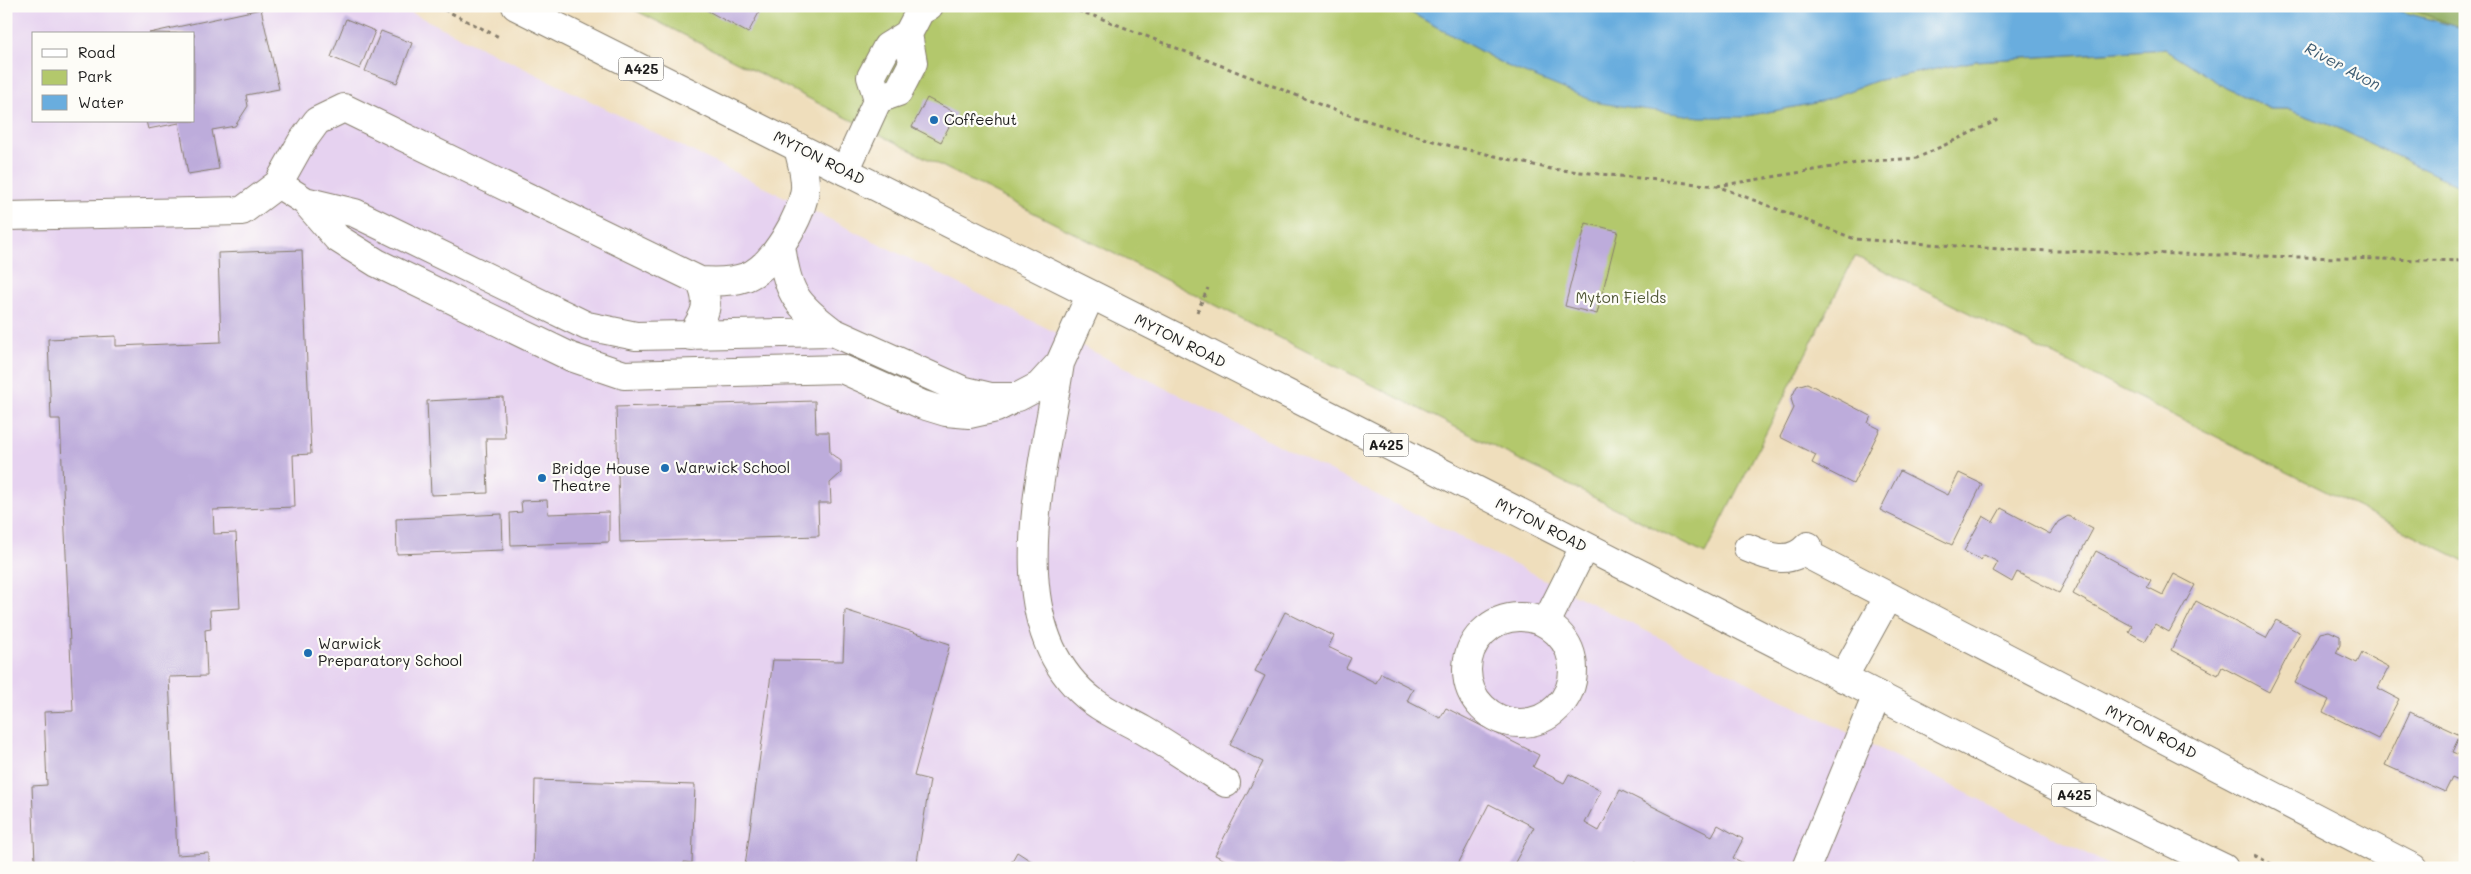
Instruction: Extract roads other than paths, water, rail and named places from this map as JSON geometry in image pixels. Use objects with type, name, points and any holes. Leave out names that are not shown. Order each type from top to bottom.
[{"type":"main road","name":"MYTON ROAD","points":[[516,6],[1090,296],[1182,340],[1584,547],[2083,800],[2224,868]]},
{"type":"main road","points":[[844,171],[878,99],[871,76],[887,47],[908,34],[920,11],[929,6]]},
{"type":"main road","points":[[6,216],[242,211],[278,184],[301,143],[317,121],[344,108],[700,282],[716,282],[746,277],[760,270],[781,245],[803,199],[805,178],[798,147]]},
{"type":"main road","points":[[278,184],[305,201],[337,238],[377,264],[571,357],[624,375],[842,369],[923,405],[946,412],[969,414],[996,408],[1039,386],[1060,362]]},
{"type":"main road","points":[[305,201],[355,212],[587,326],[636,336],[833,332]]},
{"type":"main road","points":[[781,245],[787,281],[796,298],[806,312],[833,332],[962,390],[991,397],[1018,397]]},
{"type":"main road","points":[[691,336],[704,315],[706,293],[700,282]]},
{"type":"main road","points":[[1090,296],[1060,362],[1043,462],[1034,541],[1034,586],[1037,607],[1049,648],[1060,668],[1094,702],[1144,730],[1226,783]]},
{"type":"main road","points":[[1546,623],[1584,547]]},
{"type":"main road","name":"MYTON ROAD","points":[[1748,548],[1780,560],[1806,549],[1888,596],[2413,868]]},
{"type":"main road","points":[[1843,678],[1888,596]]},
{"type":"main road","points":[[1806,868],[1877,695]]},
{"type":"water","name":"River Avon","points":[[1399,6],[2381,6],[2465,29],[2465,189],[2338,128],[2287,109],[2271,109],[2226,88],[2165,49],[1976,61],[1875,81],[1820,102],[1742,117],[1700,117],[1599,103],[1507,66]]},
{"type":"place","name":"Coffeehut","points":[[934,120]]},
{"type":"place","name":"Warwick School","points":[[665,468]]},
{"type":"place","name":"Bridge House Theatre","points":[[542,478]]},
{"type":"place","name":"Warwick Preparatory School","points":[[308,653]]},
{"type":"park label","name":"Myton Fields","points":[[1621,298]]}]
